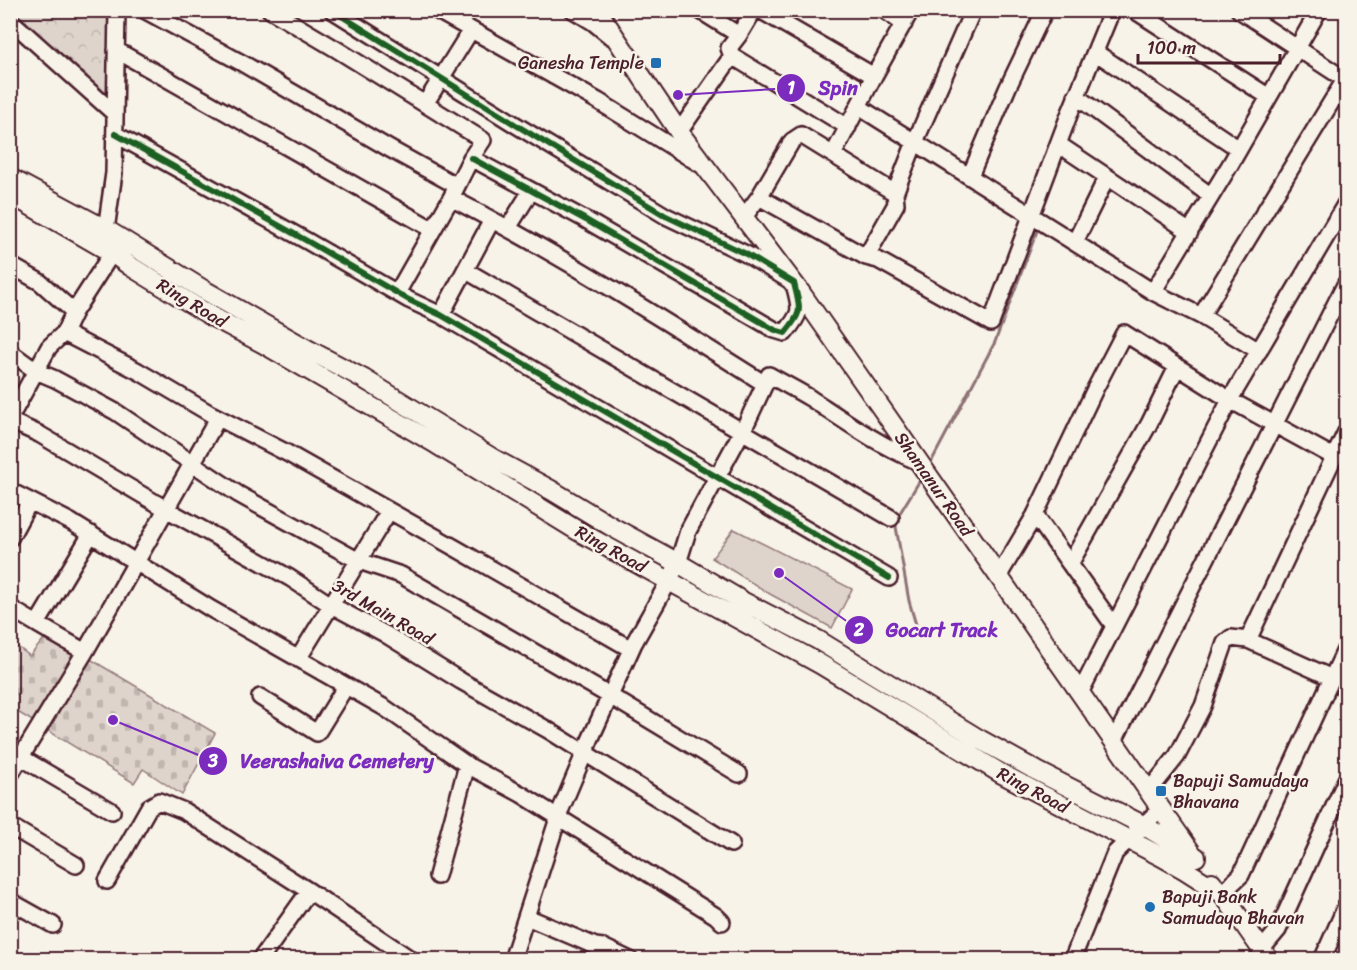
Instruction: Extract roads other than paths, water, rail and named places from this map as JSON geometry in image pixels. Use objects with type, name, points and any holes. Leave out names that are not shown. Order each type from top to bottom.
[{"type":"main road","name":"Shamanur Road","points":[[597,10],[679,132],[794,283],[1196,857],[1239,934],[1263,956]]},
{"type":"main road","name":"Ring Road","points":[[10,178],[107,230],[204,290],[364,379],[494,459],[551,489],[614,528],[744,602],[818,640],[979,739],[1143,825],[1196,857]]},
{"type":"main road","name":"Ring Road","points":[[10,195],[112,253],[211,316],[436,444],[578,531],[848,681],[1002,774],[1185,870],[1215,889]]},
{"type":"main road","name":"Shamanur Road","points":[[1174,845],[1215,889]]},
{"type":"street","points":[[10,420],[49,347],[64,333],[74,312],[112,253],[105,237],[114,173],[117,10]]},
{"type":"street","points":[[144,10],[242,63],[390,149],[492,220],[669,323],[765,384]]},
{"type":"street","points":[[270,10],[483,140],[397,293]]},
{"type":"street","points":[[332,10],[666,216],[746,254],[794,283],[800,310],[795,321],[785,333],[775,330],[606,232],[471,158]]},
{"type":"street","points":[[436,10],[465,21],[707,168]]},
{"type":"street","points":[[573,10],[593,22],[622,47]]},
{"type":"street","points":[[699,10],[739,35]]},
{"type":"street","points":[[754,10],[729,48],[732,56],[848,127]]},
{"type":"street","points":[[760,10],[874,76]]},
{"type":"street","points":[[832,155],[908,17],[885,10]]},
{"type":"street","points":[[866,257],[896,204],[895,193],[915,142],[973,10]]},
{"type":"street","points":[[970,176],[1008,87],[1045,10]]},
{"type":"street","points":[[759,197],[991,323],[1076,96],[1112,10]]},
{"type":"street","points":[[1134,10],[1269,97]]},
{"type":"street","points":[[1201,316],[1346,79],[1239,10]]},
{"type":"street","points":[[1153,292],[1319,10]]},
{"type":"street","points":[[10,20],[115,114]]},
{"type":"street","points":[[425,104],[441,78],[465,21]]},
{"type":"street","points":[[116,50],[432,229]]},
{"type":"street","points":[[1095,51],[1239,149]]},
{"type":"street","points":[[679,132],[732,56]]},
{"type":"street","points":[[1076,96],[1211,196]]},
{"type":"street","points":[[859,107],[1153,292],[1201,316],[1259,351]]},
{"type":"street","points":[[115,135],[409,300],[441,315],[889,578]]},
{"type":"street","points":[[744,217],[759,197],[792,141],[801,135],[895,193]]},
{"type":"street","points":[[1058,144],[1190,232]]},
{"type":"street","points":[[1076,242],[1107,177]]},
{"type":"street","points":[[508,228],[531,190]]},
{"type":"street","points":[[1081,692],[1230,400],[1347,203]]},
{"type":"street","points":[[441,315],[492,220]]},
{"type":"street","points":[[10,265],[40,282],[74,312]]},
{"type":"street","points":[[465,270],[891,518]]},
{"type":"street","points":[[1114,741],[1347,283]]},
{"type":"street","points":[[64,333],[138,371],[218,418],[287,453],[631,650]]},
{"type":"street","points":[[998,577],[1035,515],[1124,333],[1230,400],[1334,458]]},
{"type":"street","points":[[10,352],[36,371],[116,412],[238,495],[359,561],[401,574],[739,774]]},
{"type":"street","points":[[1070,564],[1149,424],[1177,367]]},
{"type":"street","points":[[512,960],[558,817],[610,696],[631,650],[678,563],[688,531],[742,432],[769,375],[923,468]]},
{"type":"street","points":[[10,775],[16,754],[85,652],[218,418]]},
{"type":"street","name":"3rd Main Road","points":[[10,420],[39,434],[166,509],[290,578],[330,605],[386,634],[510,710],[548,730],[731,844]]},
{"type":"street","points":[[1248,640],[1347,432]]},
{"type":"street","points":[[10,491],[71,522],[298,659],[385,708],[467,765],[521,794],[716,916],[722,922]]},
{"type":"street","points":[[10,538],[30,501]]},
{"type":"street","points":[[298,659],[389,511]]},
{"type":"street","points":[[1035,515],[1114,626]]},
{"type":"street","points":[[37,624],[91,534]]},
{"type":"street","points":[[10,608],[85,652]]},
{"type":"street","points":[[1149,790],[1177,756],[1203,706],[1224,643],[1231,638],[1248,640],[1332,678]]},
{"type":"street","points":[[1215,889],[1241,875],[1347,648]]},
{"type":"street","points":[[260,697],[317,733],[346,686]]},
{"type":"street","points":[[16,754],[112,811]]},
{"type":"street","points":[[437,876],[467,765]]},
{"type":"street","points":[[1263,956],[1278,930],[1347,780]]},
{"type":"street","points":[[106,881],[149,807],[159,801],[184,812],[412,960]]},
{"type":"street","points":[[1072,960],[1115,854],[1161,808]]},
{"type":"street","points":[[10,826],[76,865]]},
{"type":"street","points":[[260,960],[309,891]]},
{"type":"street","points":[[10,901],[53,925]]},
{"type":"street","points":[[1322,960],[1347,906]]},
{"type":"street","points":[[526,917],[592,953],[603,947],[630,960]]},
{"type":"waterway","points":[[929,466],[995,342],[1037,231]]},
{"type":"waterway","points":[[919,635],[909,601],[895,521],[922,477]]},
{"type":"place","name":"Ganesha Temple","points":[[656,63]]},
{"type":"place","name":"Spin","points":[[678,95]]},
{"type":"place","name":"Gocart Track","points":[[779,573]]},
{"type":"place","name":"Veerashaiva Cemetery","points":[[113,720]]},
{"type":"place","name":"Bapuji Samudaya Bhavana","points":[[1161,791]]},
{"type":"place","name":"Bapuji Bank Samudaya Bhavan","points":[[1150,907]]}]
